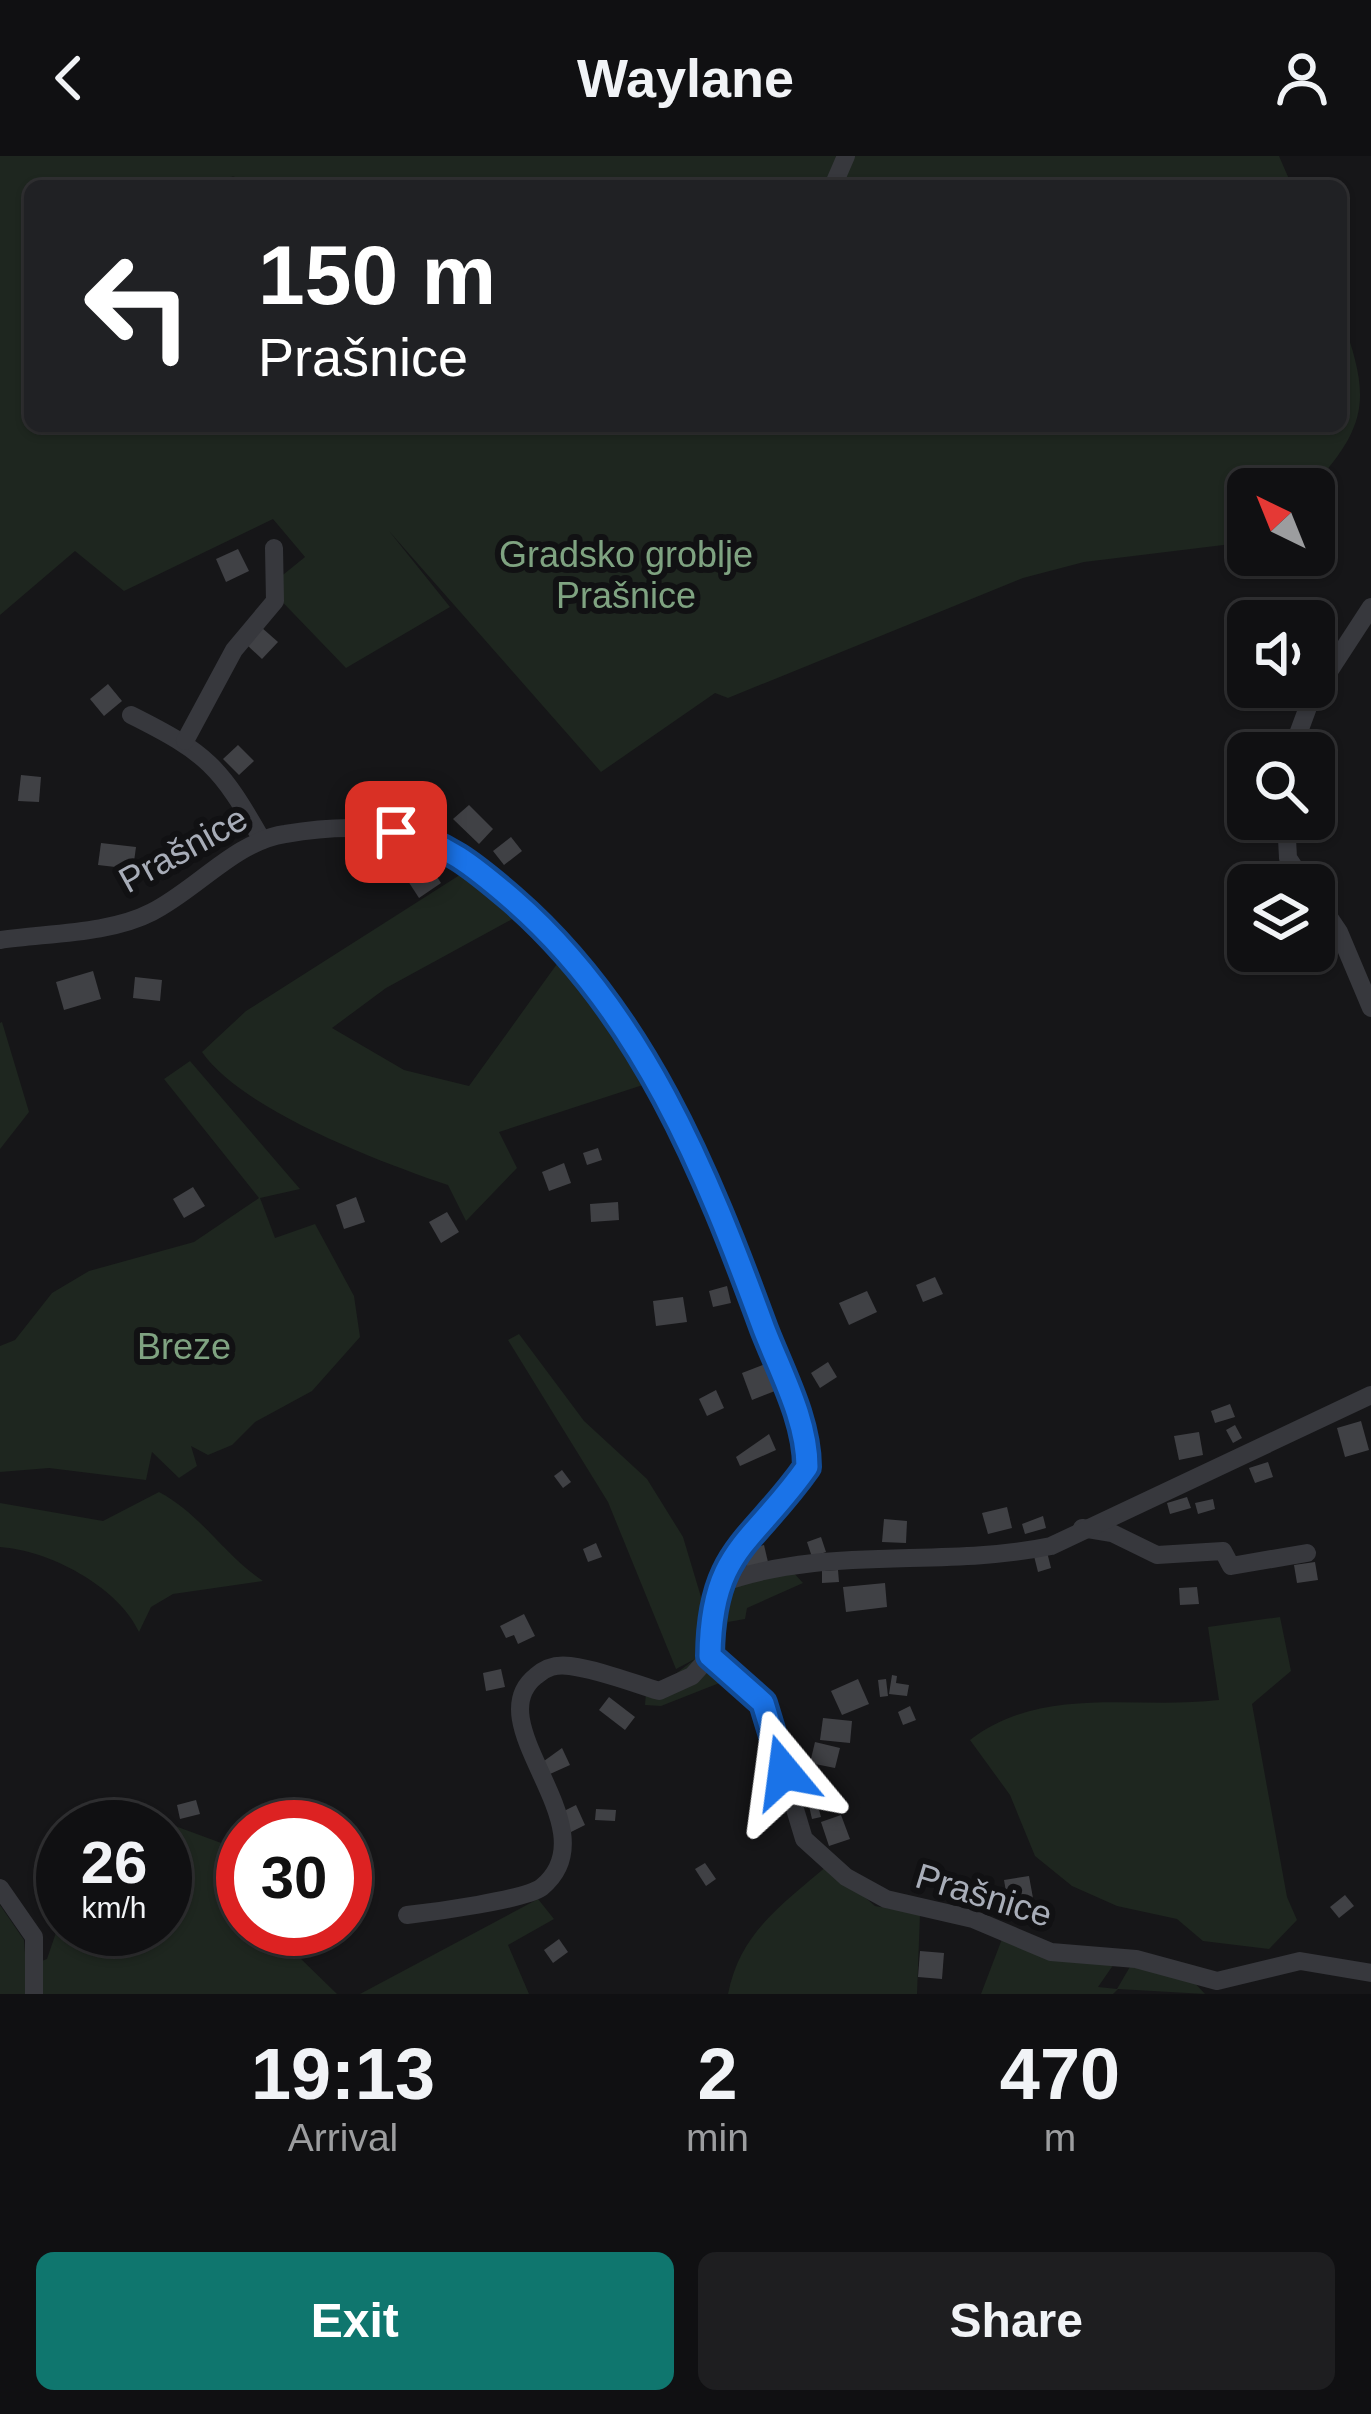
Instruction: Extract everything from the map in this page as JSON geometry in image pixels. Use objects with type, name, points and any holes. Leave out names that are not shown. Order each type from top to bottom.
[{"type":"street","points":[[185,741],[234,650],[274,601],[274,548]]},
{"type":"street","points":[[1299,732],[1311,699],[1371,607]]},
{"type":"street","points":[[131,715],[185,741],[228,780],[262,840]]},
{"type":"street","name":"Prašnice","points":[[0,940],[150,914],[262,840],[320,830],[425,836],[473,866],[525,910],[627,1029],[695,1158],[807,1435],[807,1467],[758,1520],[716,1585],[710,1656],[763,1703],[804,1839],[846,1877],[886,1900],[973,1919],[1052,1952],[1136,1959],[1217,1981],[1300,1961],[1371,1973]]},
{"type":"street","points":[[1335,926],[1371,1008]]},
{"type":"street","points":[[716,1585],[791,1566],[904,1555],[1009,1555],[1051,1546],[1371,1395]]},
{"type":"street","points":[[1082,1528],[1112,1533],[1157,1555],[1223,1551],[1231,1566],[1307,1553]]},
{"type":"street","points":[[407,1915],[522,1895],[542,1886],[554,1869],[563,1825],[524,1729],[518,1704],[525,1684],[546,1667],[565,1664],[659,1691],[692,1676],[710,1656]]},
{"type":"street","points":[[0,1888],[34,1937],[34,1994]]},
{"type":"green space","name":"Gradsko groblje Prašnice","points":[[0,156],[1279,156],[1289,180],[224,180],[235,176],[218,180],[24,180],[24,432],[1347,432],[1347,333],[1360,390],[1354,428],[1329,468],[1227,468],[1227,545],[1084,562],[1023,578],[728,698],[715,693],[601,772],[389,531],[450,607],[346,668],[268,587],[305,557],[273,519],[124,591],[75,551],[0,615]]},
{"type":"green space","points":[[466,871],[518,916],[386,988],[332,1028],[404,1070],[469,1086],[562,957],[652,1082],[499,1132],[517,1168],[466,1221],[448,1185],[386,1163],[279,1114],[221,1073],[202,1052],[246,1011]]},
{"type":"green space","points":[[0,1023],[29,1112],[0,1149]]},
{"type":"green space","name":"Breze","points":[[190,1061],[300,1189],[260,1198],[275,1238],[315,1224],[354,1296],[360,1337],[312,1391],[255,1422],[232,1445],[208,1455],[191,1446],[197,1466],[179,1478],[152,1452],[146,1480],[49,1468],[0,1472],[0,1346],[15,1340],[52,1293],[89,1271],[194,1242],[259,1198],[164,1079]]},
{"type":"green space","points":[[519,1334],[584,1421],[647,1479],[683,1537],[701,1597],[703,1651],[727,1680],[661,1706],[645,1705],[647,1681],[660,1686],[695,1659],[676,1669],[608,1502],[508,1340]]},
{"type":"green space","points":[[159,1492],[188,1512],[263,1581],[173,1594],[151,1607],[139,1632],[115,1600],[80,1573],[39,1555],[0,1547],[0,1503],[103,1521]]},
{"type":"green space","points":[[792,1571],[803,1583],[747,1608],[745,1619],[728,1622],[720,1656],[717,1617],[729,1593],[755,1579]]},
{"type":"green space","points":[[1280,1617],[1291,1671],[1252,1704],[1287,1897],[1297,1920],[1269,1949],[1203,1941],[1177,1919],[1117,1906],[1072,1886],[1035,1856],[1010,1795],[970,1740],[998,1723],[1058,1705],[1219,1700],[1208,1627]]},
{"type":"green space","points":[[192,1832],[216,1841],[216,1956],[300,1956],[337,1994],[39,1994],[39,1962],[192,1956]]},
{"type":"green space","points":[[828,1865],[875,1906],[920,1914],[917,1994],[728,1994],[753,1936]]},
{"type":"green space","points":[[538,1899],[554,1919],[508,1945],[529,1994],[360,1994]]},
{"type":"green space","points":[[0,1905],[24,1940],[28,1994],[0,1994]]},
{"type":"green space","points":[[1002,1939],[1116,1961],[1098,1987],[1117,1989],[1131,1965],[1192,1980],[1205,1994],[1118,1989],[1113,1994],[981,1994]]},
{"type":"building","points":[[238,549],[249,571],[226,582],[216,559]]},
{"type":"building","points":[[261,627],[278,642],[262,659],[246,644]]},
{"type":"building","points":[[108,684],[122,701],[104,716],[90,699]]},
{"type":"building","points":[[238,745],[254,761],[239,775],[223,759]]},
{"type":"building","points":[[21,775],[41,777],[39,802],[18,801]]},
{"type":"building","points":[[469,805],[493,829],[479,844],[453,819]]},
{"type":"building","points":[[511,837],[522,851],[504,865],[493,851]]},
{"type":"building","points":[[101,843],[136,847],[133,869],[98,865]]},
{"type":"building","points":[[430,866],[441,883],[419,898],[408,881]]},
{"type":"building","points":[[93,971],[101,999],[64,1010],[56,982]]},
{"type":"building","points":[[135,977],[162,980],[160,1001],[133,998]]},
{"type":"building","points":[[598,1148],[602,1160],[587,1165],[583,1153]]},
{"type":"building","points":[[564,1163],[571,1183],[549,1191],[542,1172]]},
{"type":"building","points":[[193,1187],[205,1206],[184,1218],[173,1199]]},
{"type":"building","points":[[356,1197],[365,1222],[344,1229],[336,1205]]},
{"type":"building","points":[[618,1202],[619,1220],[591,1222],[590,1204]]},
{"type":"building","points":[[447,1212],[459,1232],[441,1243],[429,1222]]},
{"type":"building","points":[[935,1277],[943,1294],[923,1302],[916,1285]]},
{"type":"building","points":[[727,1286],[731,1303],[713,1307],[709,1291]]},
{"type":"building","points":[[867,1291],[877,1312],[849,1325],[839,1303]]},
{"type":"building","points":[[683,1297],[687,1322],[656,1326],[653,1301]]},
{"type":"building","points":[[828,1362],[837,1377],[820,1388],[811,1373]]},
{"type":"building","points":[[765,1364],[775,1391],[752,1400],[742,1373]]},
{"type":"building","points":[[716,1390],[724,1408],[707,1416],[699,1399]]},
{"type":"building","points":[[1230,1404],[1235,1417],[1215,1423],[1211,1411]]},
{"type":"building","points":[[1361,1421],[1369,1450],[1345,1457],[1337,1428]]},
{"type":"building","points":[[1235,1425],[1242,1438],[1233,1443],[1226,1430]]},
{"type":"building","points":[[1199,1432],[1203,1455],[1179,1460],[1174,1436]]},
{"type":"building","points":[[769,1434],[776,1450],[740,1466],[736,1457]]},
{"type":"building","points":[[1268,1462],[1273,1477],[1255,1483],[1249,1468]]},
{"type":"building","points":[[562,1470],[571,1482],[563,1488],[554,1476]]},
{"type":"building","points":[[1187,1497],[1191,1508],[1170,1514],[1167,1503]]},
{"type":"building","points":[[1213,1499],[1215,1509],[1198,1514],[1195,1503]]},
{"type":"building","points":[[1007,1507],[1012,1528],[988,1534],[982,1513]]},
{"type":"building","points":[[1043,1516],[1046,1528],[1025,1534],[1022,1524]]},
{"type":"building","points":[[884,1519],[907,1521],[906,1543],[882,1542]]},
{"type":"building","points":[[821,1537],[826,1552],[812,1557],[807,1542]]},
{"type":"building","points":[[596,1543],[602,1557],[588,1562],[583,1549]]},
{"type":"building","points":[[764,1545],[768,1562],[747,1568],[742,1551]]},
{"type":"building","points":[[1046,1548],[1051,1568],[1038,1572],[1033,1552]]},
{"type":"building","points":[[1315,1562],[1318,1580],[1297,1583],[1294,1565]]},
{"type":"building","points":[[838,1570],[839,1582],[822,1583],[822,1571]]},
{"type":"building","points":[[885,1583],[887,1607],[846,1612],[843,1587]]},
{"type":"building","points":[[1197,1587],[1199,1604],[1180,1605],[1179,1588]]},
{"type":"building","points":[[524,1614],[535,1636],[518,1644],[514,1635],[506,1638],[500,1626]]},
{"type":"building","points":[[501,1669],[505,1687],[486,1691],[483,1673]]},
{"type":"building","points":[[892,1675],[897,1676],[896,1683],[909,1685],[907,1696],[889,1694]]},
{"type":"building","points":[[858,1679],[869,1704],[842,1715],[831,1691]]},
{"type":"building","points":[[886,1679],[888,1696],[880,1697],[878,1680]]},
{"type":"building","points":[[609,1697],[635,1717],[625,1730],[599,1710]]},
{"type":"building","points":[[910,1706],[916,1720],[903,1725],[898,1712]]},
{"type":"building","points":[[823,1718],[852,1721],[850,1743],[820,1740]]},
{"type":"building","points":[[815,1742],[840,1748],[835,1768],[810,1763]]},
{"type":"building","points":[[562,1748],[570,1765],[550,1774],[544,1761]]},
{"type":"building","points":[[815,1795],[821,1817],[812,1819],[807,1797]]},
{"type":"building","points":[[576,1805],[585,1825],[571,1832],[562,1812]]},
{"type":"building","points":[[596,1809],[616,1810],[615,1821],[595,1820]]},
{"type":"building","points":[[841,1815],[850,1839],[829,1846],[821,1822]]},
{"type":"building","points":[[705,1863],[716,1879],[706,1886],[695,1869]]},
{"type":"building","points":[[1029,1876],[1033,1898],[1008,1903],[1004,1880]]},
{"type":"building","points":[[1345,1895],[1354,1906],[1339,1918],[1330,1907]]},
{"type":"building","points":[[559,1939],[568,1952],[553,1963],[544,1950]]},
{"type":"building","points":[[920,1951],[944,1953],[942,1979],[918,1977]]},
{"type":"route","points":[[396,832],[425,836],[473,866],[525,910],[606,999],[669,1101],[745,1274],[807,1435],[807,1467],[758,1520],[716,1585],[710,1656],[763,1703],[784,1772]]}]
